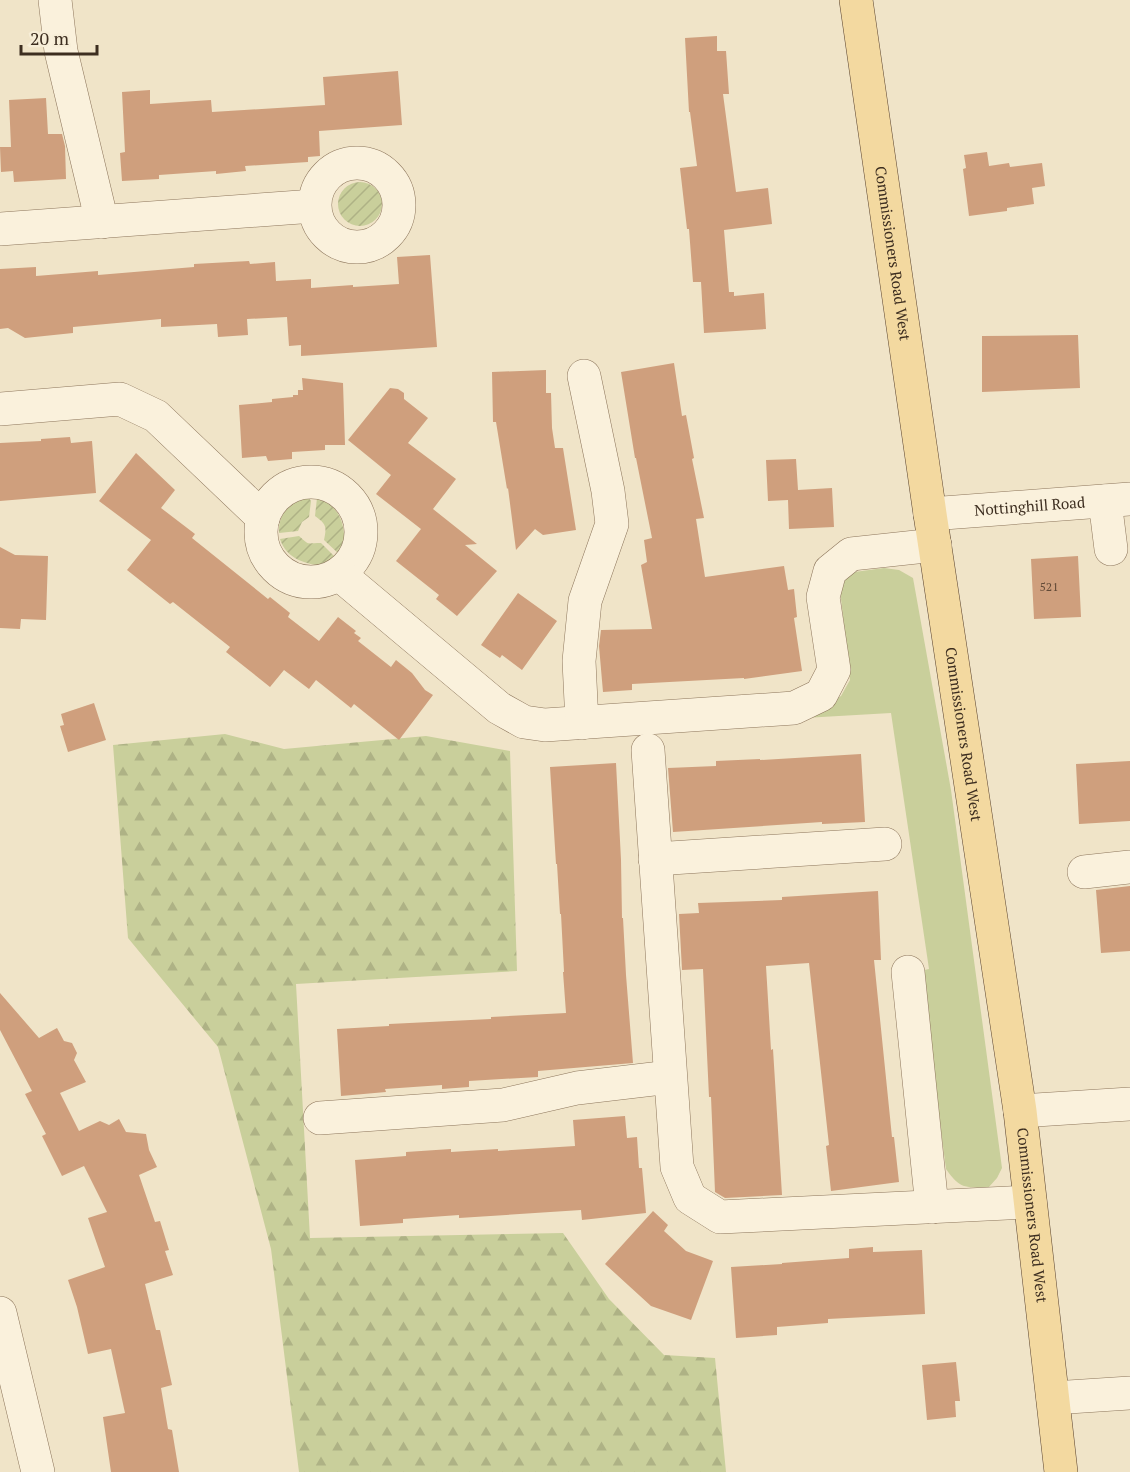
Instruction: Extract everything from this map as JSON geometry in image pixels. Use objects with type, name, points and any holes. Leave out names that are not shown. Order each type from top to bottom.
[{"type":"main road","name":"Commissioners Road West","points":[[856,0],[1020,1111],[1061,1472]]},
{"type":"street","points":[[55,0],[61,51],[102,222]]},
{"type":"street","points":[[0,229],[314,206]]},
{"type":"street","points":[[582,723],[579,661],[585,601],[612,524],[608,491],[584,376]]},
{"type":"street","points":[[0,409],[120,399],[156,416],[263,518]]},
{"type":"street","points":[[317,483],[334,488],[348,498],[357,512],[361,529],[360,546],[352,562],[339,574],[326,581],[310,583],[295,580],[282,573],[271,562],[264,548],[261,533],[263,518],[271,502],[284,490],[300,484],[317,483]]},
{"type":"street","points":[[1111,549],[1118,500]]},
{"type":"street","name":"Nottinghill Road","points":[[930,513],[1118,500]]},
{"type":"street","points":[[339,574],[499,708],[524,722],[545,725],[794,708],[821,695],[834,670],[823,597],[830,571],[851,554],[935,545]]},
{"type":"street","points":[[648,750],[677,1167],[690,1198],[720,1217],[1030,1202]]},
{"type":"street","points":[[655,859],[885,844]]},
{"type":"street","points":[[1084,872],[1130,867]]},
{"type":"street","points":[[908,972],[932,1206]]},
{"type":"street","points":[[320,1118],[503,1105],[577,1088],[670,1077]]},
{"type":"street","points":[[1020,1111],[1130,1104]]},
{"type":"street","points":[[0,1312],[30,1472]]},
{"type":"street","points":[[1053,1398],[1130,1393]]},
{"type":"green space","points":[[360,182],[375,189],[382,204],[375,219],[360,226],[345,219],[338,204],[345,189]]},
{"type":"green space","points":[[309,498],[311,501],[309,517],[302,522],[298,531],[279,533],[279,526],[286,509],[302,499]]},
{"type":"green space","points":[[317,498],[328,503],[336,511],[341,521],[345,542],[342,556],[324,540],[325,526],[315,516]]},
{"type":"green space","points":[[299,536],[308,543],[321,543],[337,559],[326,566],[298,560],[287,552],[280,539]]},
{"type":"green space","points":[[884,568],[899,570],[913,578],[951,790],[1002,1168],[988,1188],[963,1186],[946,1169],[920,971],[929,969],[891,713],[804,718],[841,696],[850,680],[839,581],[847,573]]},
{"type":"green space","points":[[225,734],[284,749],[426,736],[510,751],[517,971],[296,984],[310,1238],[563,1233],[609,1299],[664,1355],[715,1358],[726,1472],[299,1472],[271,1249],[218,1047],[128,938],[113,745]]},
{"type":"building","points":[[717,36],[717,51],[726,51],[729,94],[723,94],[736,192],[768,188],[772,224],[724,230],[729,292],[734,292],[734,296],[764,293],[766,329],[704,333],[701,282],[693,282],[689,229],[687,229],[680,168],[697,166],[689,112],[685,38]]},
{"type":"building","points":[[398,71],[402,125],[319,131],[320,156],[308,157],[308,162],[245,166],[246,171],[159,175],[159,179],[122,181],[120,153],[125,152],[122,92],[150,90],[150,104],[211,100],[212,112],[325,105],[323,77]]},
{"type":"building","points":[[46,98],[48,134],[62,134],[65,146],[66,179],[14,182],[13,171],[1,172],[0,147],[11,147],[9,100]]},
{"type":"building","points":[[987,152],[989,166],[1009,163],[1010,167],[1042,163],[1045,186],[1032,188],[1034,204],[1007,208],[1007,211],[969,216],[963,169],[966,168],[964,155]]},
{"type":"building","points":[[430,255],[437,347],[301,356],[301,345],[289,346],[287,317],[247,319],[248,335],[218,337],[217,324],[161,327],[161,319],[73,327],[73,333],[25,338],[8,328],[0,329],[0,269],[36,267],[36,276],[98,271],[98,275],[194,267],[194,264],[275,262],[276,281],[311,279],[311,288],[353,285],[353,287],[399,284],[397,257]]},
{"type":"building","points":[[1078,335],[1080,388],[982,392],[982,336]]},
{"type":"building","points":[[674,363],[682,416],[686,415],[704,518],[696,519],[705,577],[784,566],[788,590],[794,589],[797,617],[794,618],[802,671],[744,679],[632,684],[632,690],[603,692],[599,646],[601,630],[652,629],[641,565],[647,562],[644,540],[652,538],[635,458],[621,372]]},
{"type":"building","points":[[546,370],[546,393],[551,393],[555,448],[563,448],[576,530],[543,535],[535,529],[516,550],[508,488],[496,422],[493,422],[492,372]]},
{"type":"building","points":[[302,378],[343,383],[345,445],[325,445],[325,450],[292,452],[292,459],[268,461],[266,456],[242,458],[239,405],[272,402],[272,399],[298,395],[298,390],[303,390]]},
{"type":"building","points":[[390,388],[404,393],[404,399],[428,418],[408,443],[456,479],[433,509],[477,544],[465,545],[497,571],[457,616],[436,599],[439,595],[396,561],[421,529],[376,494],[391,475],[348,440]]},
{"type":"building","points":[[70,437],[71,443],[92,441],[96,493],[0,501],[0,443]]},
{"type":"building","points":[[136,453],[175,490],[161,508],[195,534],[192,538],[268,599],[270,597],[290,613],[288,617],[319,641],[338,617],[356,631],[354,633],[361,638],[358,641],[391,667],[396,660],[412,673],[425,690],[433,695],[399,740],[354,704],[351,708],[316,680],[309,689],[284,670],[270,687],[226,652],[230,647],[173,602],[170,604],[127,570],[151,540],[99,501]]},
{"type":"building","points":[[796,459],[798,490],[832,488],[834,527],[789,529],[788,500],[768,501],[766,460]]},
{"type":"building","points":[[0,547],[15,555],[48,556],[46,620],[21,619],[20,629],[0,628]]},
{"type":"building","points":[[1078,556],[1081,617],[1034,619],[1031,559]]},
{"type":"building","points":[[518,593],[557,621],[522,670],[502,655],[500,658],[481,645]]},
{"type":"building","points":[[94,703],[106,740],[68,752],[60,726],[64,725],[61,714]]},
{"type":"building","points":[[861,754],[865,822],[822,824],[822,822],[673,832],[668,768],[716,766],[716,761]]},
{"type":"building","points":[[1130,761],[1130,821],[1079,824],[1076,764]]},
{"type":"building","points":[[616,763],[622,918],[633,1063],[538,1071],[538,1077],[469,1081],[469,1087],[442,1089],[442,1085],[385,1089],[386,1092],[341,1096],[337,1029],[566,1013],[550,767]]},
{"type":"building","points":[[1130,886],[1130,951],[1101,953],[1096,890]]},
{"type":"building","points":[[878,891],[881,960],[874,960],[892,1137],[894,1137],[899,1182],[831,1191],[826,1146],[829,1145],[809,963],[766,966],[782,1195],[725,1198],[715,1192],[703,969],[682,970],[679,914],[699,913],[698,903],[782,900],[782,897]]},
{"type":"building","points":[[0,993],[39,1038],[57,1028],[64,1041],[72,1043],[77,1053],[74,1060],[86,1082],[60,1093],[79,1131],[100,1121],[109,1125],[119,1119],[126,1132],[146,1134],[149,1150],[157,1167],[139,1175],[155,1222],[160,1221],[169,1250],[165,1251],[173,1275],[145,1284],[156,1330],[160,1330],[172,1385],[161,1388],[168,1429],[172,1430],[179,1472],[111,1472],[103,1417],[125,1413],[111,1349],[88,1354],[68,1280],[105,1267],[88,1218],[107,1212],[84,1166],[62,1176],[42,1136],[46,1134],[25,1094],[32,1091],[0,1030]]},
{"type":"building","points":[[625,1116],[627,1138],[637,1137],[646,1213],[582,1220],[581,1210],[459,1218],[459,1215],[403,1219],[403,1223],[360,1226],[355,1160],[406,1156],[406,1152],[451,1149],[451,1152],[498,1149],[498,1151],[575,1146],[573,1120]]},
{"type":"building","points":[[653,1211],[668,1225],[664,1231],[686,1251],[713,1261],[691,1320],[651,1306],[605,1264]]},
{"type":"building","points":[[873,1247],[873,1252],[922,1250],[925,1314],[828,1319],[828,1323],[777,1327],[777,1335],[736,1338],[731,1267],[849,1258],[849,1249]]},
{"type":"building","points":[[956,1362],[960,1401],[955,1401],[956,1417],[927,1420],[922,1365]]}]
